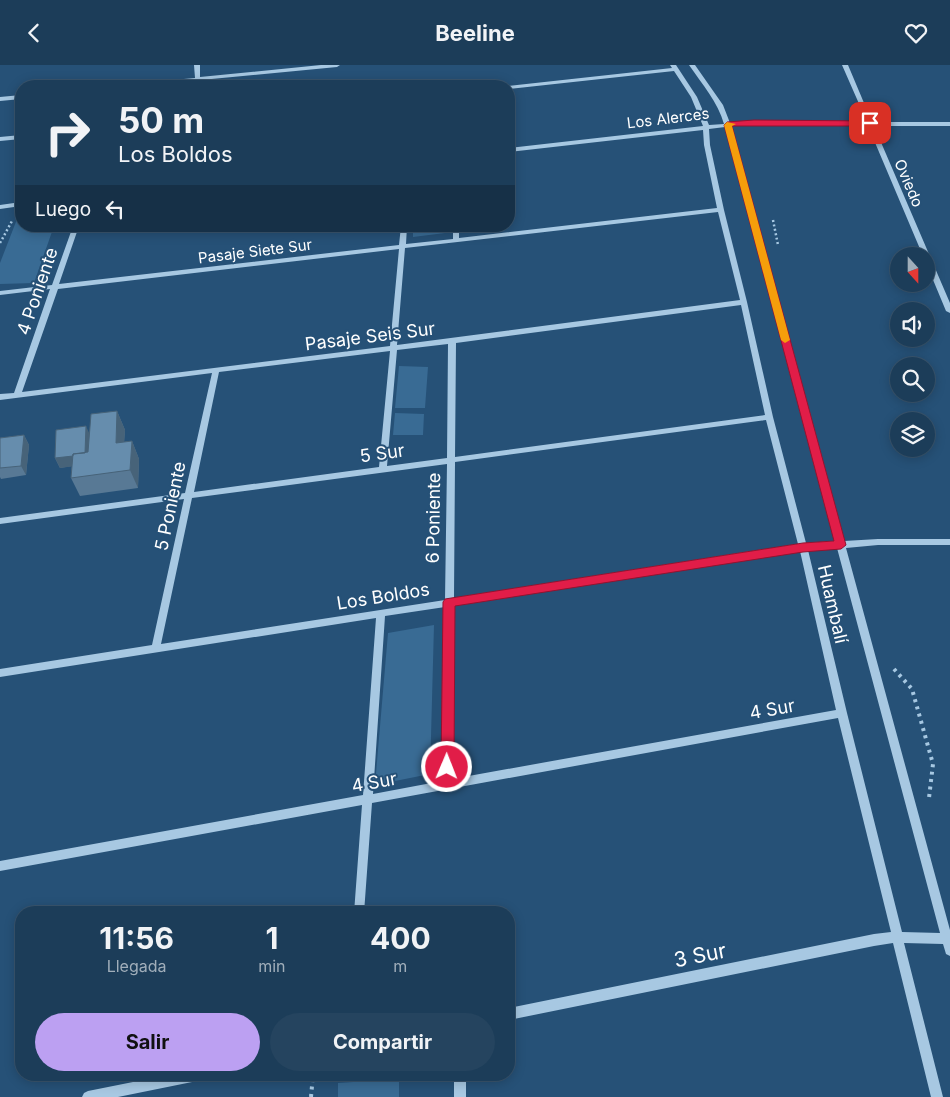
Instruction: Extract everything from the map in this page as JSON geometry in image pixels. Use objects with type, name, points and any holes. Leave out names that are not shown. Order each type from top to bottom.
[{"type":"street","points":[[197,65],[198,79]]},
{"type":"street","points":[[188,80],[337,65]]},
{"type":"street","name":"Huambalí","points":[[692,65],[720,105],[727,125],[949,943]]},
{"type":"street","name":"Oviedo","points":[[845,65],[950,311]]},
{"type":"street","points":[[515,86],[675,67]]},
{"type":"street","name":"Huambalí","points":[[675,67],[694,97],[706,126],[721,210],[744,301],[768,417],[803,547],[842,713],[938,1097]]},
{"type":"street","points":[[0,99],[15,98]]},
{"type":"street","name":"Los Alerces","points":[[515,148],[706,126],[754,123],[950,124]]},
{"type":"street","points":[[0,139],[15,138]]},
{"type":"street","points":[[0,207],[15,205]]},
{"type":"street","name":"Pasaje Siete Sur","points":[[0,293],[721,210]]},
{"type":"street","name":"4 Poniente","points":[[17,395],[74,232]]},
{"type":"street","points":[[383,469],[403,232]]},
{"type":"street","points":[[456,232],[456,240]]},
{"type":"street","name":"Pasaje Seis Sur","points":[[0,397],[452,341],[744,301]]},
{"type":"street","name":"6 Poniente","points":[[447,785],[452,341]]},
{"type":"street","name":"5 Poniente","points":[[156,648],[216,370]]},
{"type":"street","name":"5 Sur","points":[[0,521],[768,417]]},
{"type":"street","name":"Los Boldos","points":[[0,673],[803,547],[878,542],[950,542]]},
{"type":"street","points":[[359,906],[380,613]]},
{"type":"street","name":"4 Sur","points":[[0,866],[842,713]]},
{"type":"street","name":"3 Sur","points":[[515,1012],[865,942],[899,937],[949,943]]},
{"type":"street","points":[[88,1097],[167,1081]]},
{"type":"street","points":[[460,1081],[460,1097]]},
{"type":"path","points":[[0,243],[15,215]]},
{"type":"path","points":[[311,1097],[312,1081]]},
{"type":"shaded area","points":[[15,224],[15,232],[52,232],[34,283],[0,284],[0,263]]},
{"type":"shaded area","points":[[413,232],[453,232],[413,237]]},
{"type":"shaded area","points":[[399,366],[428,367],[425,408],[395,408]]},
{"type":"shaded area","points":[[395,413],[424,414],[423,435],[393,435]]},
{"type":"shaded area","points":[[434,625],[430,774],[375,785],[388,633]]},
{"type":"shaded area","points":[[399,1081],[399,1097],[338,1097],[338,1083]]},
{"type":"building","points":[[117,411],[116,443],[132,441],[130,470],[71,478],[73,454],[88,452],[91,414]]},
{"type":"building","points":[[86,426],[85,453],[55,458],[56,430]]},
{"type":"building","points":[[24,435],[21,466],[0,468],[0,438]]},
{"type":"slow traffic","points":[[732,124],[727,125],[785,340]]},
{"type":"route","points":[[447,767],[449,602],[803,547],[841,545],[727,125],[754,123],[870,123]]}]
